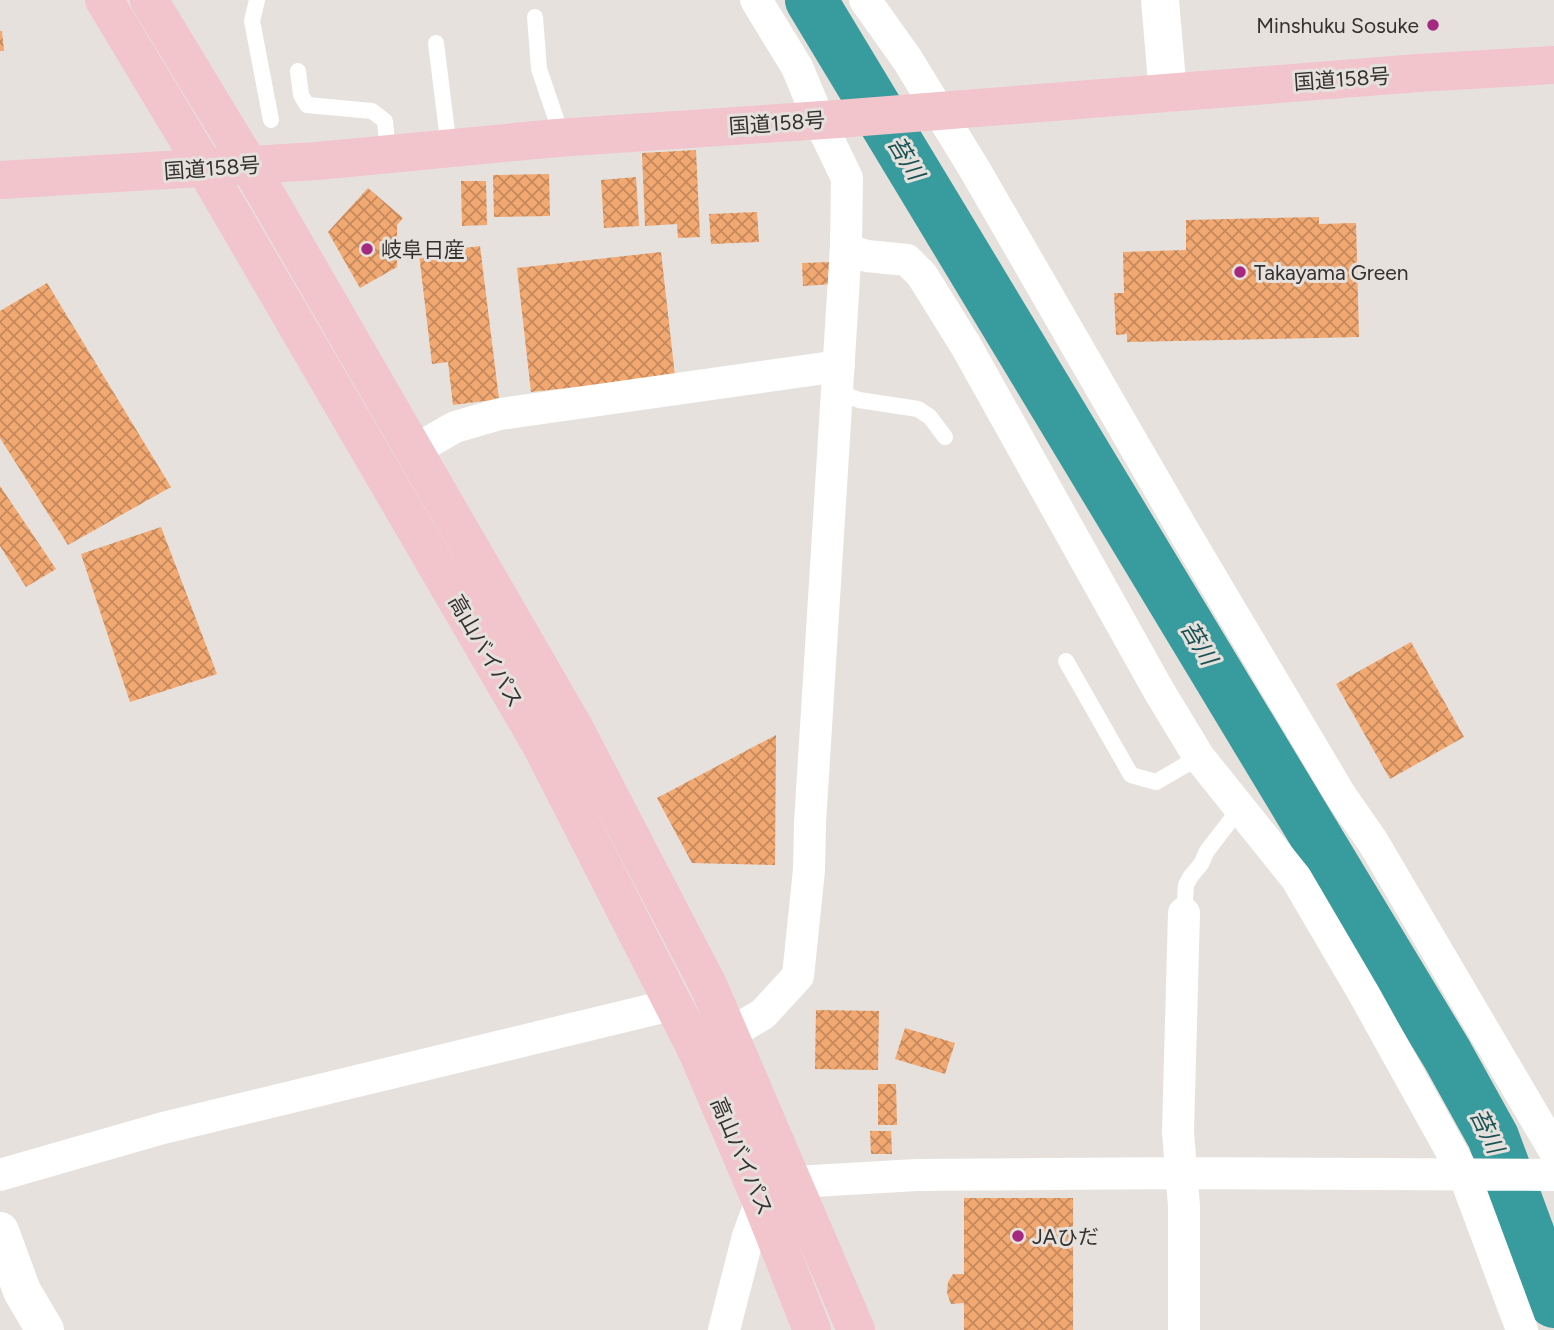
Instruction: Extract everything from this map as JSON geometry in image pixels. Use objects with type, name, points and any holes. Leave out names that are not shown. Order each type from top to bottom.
[{"type":"highway","name":"高山バイパス","points":[[104,0],[205,168],[542,747],[675,1004],[761,1201],[812,1330]]},
{"type":"highway","name":"高山バイパス","points":[[149,0],[249,165],[575,729],[731,1033],[856,1330]]},
{"type":"highway","name":"国道158号","points":[[0,180],[249,165],[557,138],[1554,65]]},
{"type":"street","points":[[731,1033],[764,1014],[798,976],[809,870],[846,247],[847,178],[828,120],[756,0]]},
{"type":"street","points":[[865,0],[906,59],[929,111],[975,170],[1341,796],[1373,842],[1554,1150]]},
{"type":"street","points":[[1160,0],[1168,93]]},
{"type":"street","points":[[846,247],[867,256],[906,260],[922,275],[966,346],[1159,691],[1199,757],[1296,878],[1470,1174],[1522,1330]]},
{"type":"street","points":[[415,450],[455,427],[500,414],[838,379]]},
{"type":"street","points":[[1184,913],[1178,1132],[1182,1173],[1184,1330]]},
{"type":"street","points":[[0,1175],[163,1128],[675,1004]]},
{"type":"street","points":[[724,1330],[748,1236],[761,1201],[795,1182],[917,1175],[1554,1175]]},
{"type":"street","points":[[0,1231],[22,1291],[45,1330]]},
{"type":"lane","points":[[257,0],[252,21],[271,120]]},
{"type":"lane","points":[[535,17],[538,69],[556,119],[557,138]]},
{"type":"lane","points":[[436,43],[449,149]]},
{"type":"lane","points":[[299,71],[301,95],[307,105],[372,111],[385,121],[388,154]]},
{"type":"lane","points":[[838,379],[859,400],[918,409],[930,417],[945,437]]},
{"type":"lane","points":[[1066,661],[1131,775],[1156,782],[1199,757]]},
{"type":"lane","points":[[1184,913],[1186,885],[1207,851],[1240,808]]},
{"type":"building","points":[[2,31],[4,51],[0,51]]},
{"type":"building","points":[[696,150],[700,237],[678,238],[677,224],[645,226],[642,153]]},
{"type":"building","points":[[549,174],[550,216],[494,217],[493,175]]},
{"type":"building","points":[[636,177],[639,226],[604,228],[601,180]]},
{"type":"building","points":[[461,181],[486,181],[487,225],[462,226]]},
{"type":"building","name":"岐阜日産","points":[[368,188],[403,218],[397,225],[397,267],[360,288],[328,232]]},
{"type":"building","points":[[757,212],[759,242],[711,244],[709,214]]},
{"type":"building","name":"Takayama Green","points":[[1319,217],[1319,224],[1356,223],[1359,337],[1127,342],[1127,334],[1116,335],[1114,293],[1124,293],[1123,252],[1186,250],[1186,220]]},
{"type":"building","points":[[480,246],[499,399],[453,405],[448,362],[432,364],[419,254]]},
{"type":"building","points":[[661,252],[675,376],[531,392],[517,268]]},
{"type":"building","points":[[832,262],[833,284],[803,286],[802,263]]},
{"type":"building","points":[[47,283],[171,487],[68,545],[0,438],[0,311]]},
{"type":"building","points":[[0,486],[56,569],[26,587],[0,546]]},
{"type":"building","points":[[161,527],[217,674],[130,702],[81,554]]},
{"type":"building","points":[[1411,642],[1464,737],[1390,779],[1336,684]]},
{"type":"building","points":[[776,735],[775,865],[692,863],[657,798]]},
{"type":"building","points":[[816,1010],[879,1011],[878,1070],[815,1069]]},
{"type":"building","points":[[905,1028],[955,1043],[945,1074],[895,1059]]},
{"type":"building","points":[[878,1084],[896,1084],[897,1125],[878,1125]]},
{"type":"building","points":[[870,1131],[891,1131],[892,1154],[871,1154]]},
{"type":"building","name":"JAひだ","points":[[964,1198],[1073,1198],[1073,1330],[964,1330],[964,1303],[951,1304],[947,1293],[948,1282],[953,1274],[964,1274]]},
{"type":"waterway","name":"苔川","points":[[811,0],[1447,1054],[1493,1137],[1554,1302]]},
{"type":"place","name":"Minshuku Sosuke","points":[[1433,25]]},
{"type":"place","name":"岐阜日産","points":[[367,249]]},
{"type":"place","name":"Takayama Green","points":[[1240,272]]},
{"type":"place","name":"JAひだ","points":[[1018,1236]]}]
